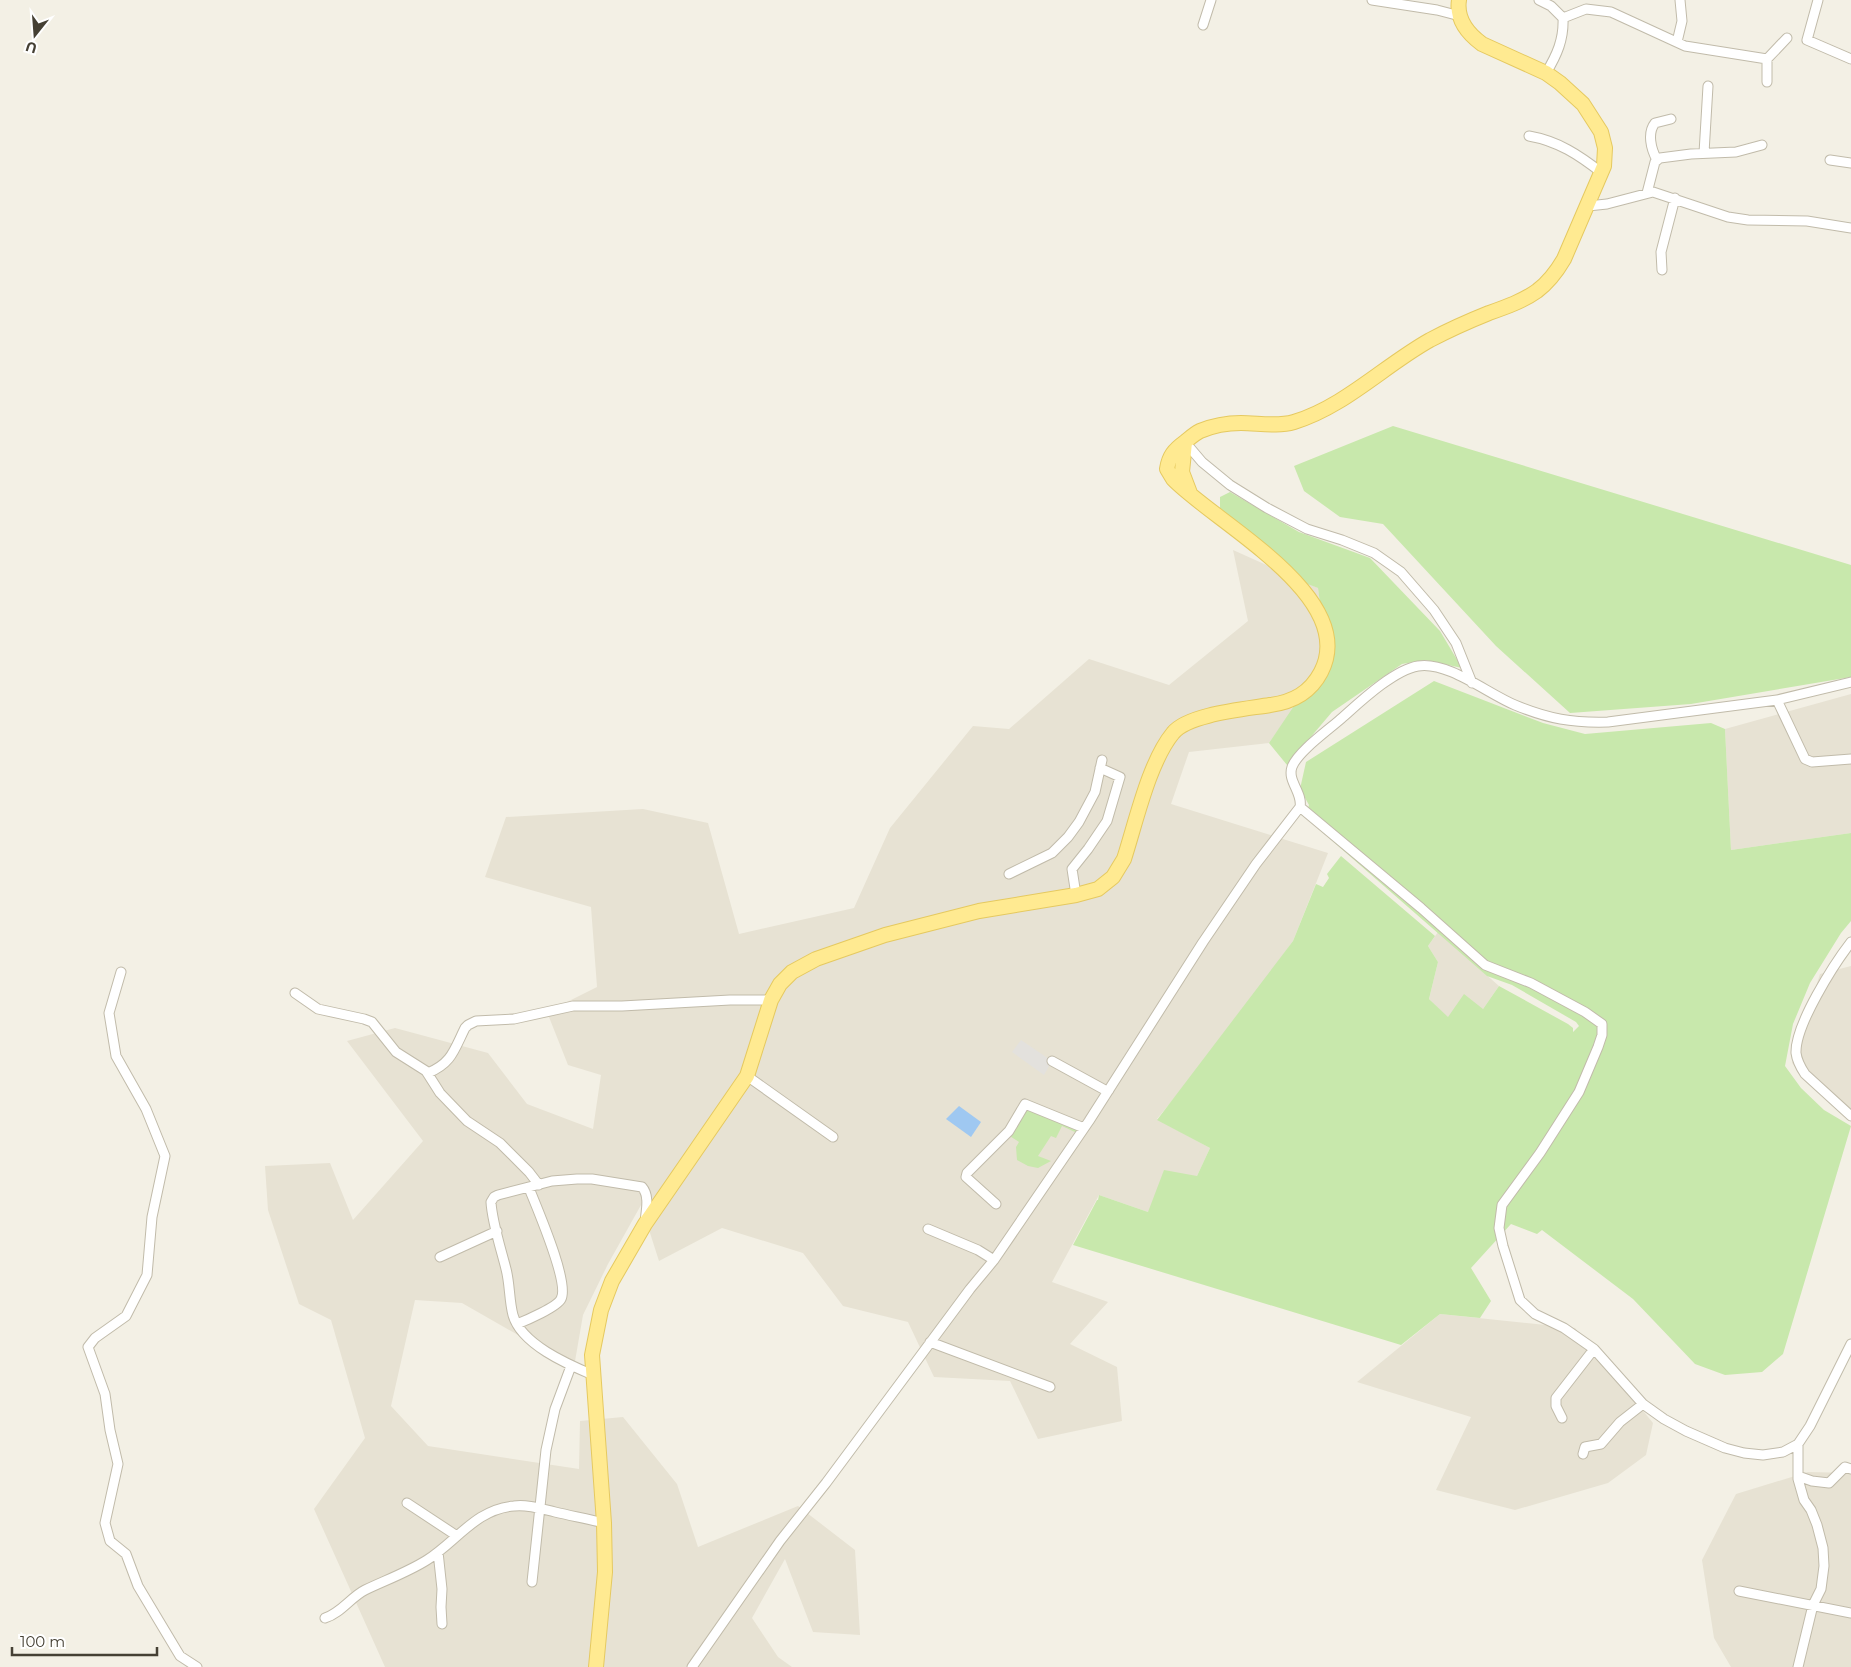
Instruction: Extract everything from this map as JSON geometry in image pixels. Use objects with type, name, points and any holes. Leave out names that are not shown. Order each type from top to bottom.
[{"type":"main road","points":[[596,1667],[605,1572],[604,1523],[593,1375],[593,1347],[604,1301],[612,1281],[645,1224],[747,1076],[771,1000],[780,984],[792,972],[816,959],[861,943],[924,924],[979,911],[1076,895],[1098,888],[1109,881],[1119,869],[1124,859],[1143,797],[1174,731],[1203,717],[1288,702],[1302,696],[1319,676],[1327,657],[1326,634],[1316,606],[1293,580],[1257,546],[1190,493],[1182,472],[1185,442],[1198,432],[1219,426],[1239,423],[1284,424],[1311,416],[1329,407],[1430,340],[1462,324],[1529,296],[1546,283],[1558,270],[1602,172],[1606,157],[1598,125],[1583,104],[1571,92],[1546,73],[1482,44],[1473,37],[1464,27],[1460,16],[1459,0]]},
{"type":"street","points":[[1203,25],[1211,0]]},
{"type":"street","points":[[1372,0],[1437,10],[1460,16]]},
{"type":"street","points":[[1539,0],[1551,6],[1563,18],[1564,32],[1560,46],[1555,60],[1546,73]]},
{"type":"street","points":[[1676,42],[1682,21],[1680,0]]},
{"type":"street","points":[[1818,0],[1807,40],[1851,59]]},
{"type":"street","points":[[1563,18],[1586,9],[1611,12],[1685,46],[1767,59]]},
{"type":"street","points":[[1768,82],[1767,59],[1787,38]]},
{"type":"street","points":[[1704,153],[1708,86]]},
{"type":"street","points":[[1647,193],[1657,160],[1653,153],[1651,130],[1655,123],[1671,119]]},
{"type":"street","points":[[1529,136],[1546,139],[1562,146],[1602,172]]},
{"type":"street","points":[[1657,160],[1668,156],[1736,152],[1762,145]]},
{"type":"street","points":[[1830,160],[1851,163]]},
{"type":"street","points":[[1588,206],[1607,204],[1647,193],[1660,193],[1728,217],[1748,220],[1807,221],[1851,228]]},
{"type":"street","points":[[1662,270],[1661,252],[1675,198]]},
{"type":"street","points":[[1185,442],[1202,462],[1230,485],[1267,508],[1307,529],[1374,553],[1402,572],[1434,610],[1456,643],[1472,683]]},
{"type":"street","points":[[1851,682],[1777,700],[1608,722],[1580,723],[1551,718],[1514,705],[1452,672],[1430,666],[1418,666],[1406,670],[1370,693],[1313,743],[1292,766],[1291,776],[1300,807],[1421,908],[1485,965],[1531,983],[1585,1012],[1602,1024],[1602,1035],[1598,1047],[1579,1092],[1540,1152],[1502,1205],[1499,1218],[1503,1246],[1520,1300],[1535,1314],[1564,1328],[1594,1349],[1643,1404],[1664,1419],[1725,1448],[1763,1455],[1783,1452],[1798,1444],[1810,1426],[1851,1344]]},
{"type":"street","points":[[1777,700],[1805,759],[1812,762],[1851,759]]},
{"type":"street","points":[[1009,874],[1052,853],[1080,822],[1094,792],[1101,764],[1120,777],[1107,821],[1072,869],[1076,895]]},
{"type":"street","points":[[692,1667],[780,1541],[994,1260],[1109,1090],[1208,934],[1256,864],[1300,807]]},
{"type":"street","points":[[1851,942],[1825,982],[1804,1022],[1797,1043],[1796,1053],[1805,1074],[1851,1116]]},
{"type":"street","points":[[121,972],[109,1014],[116,1056],[146,1109],[165,1156],[152,1217],[146,1275],[126,1316],[96,1338],[88,1347],[105,1394],[110,1430],[118,1464],[105,1523],[110,1541],[126,1554],[138,1586],[180,1656],[197,1667]]},
{"type":"street","points":[[295,994],[318,1009],[364,1018],[372,1022],[396,1052],[423,1068],[440,1093],[466,1121],[500,1143],[529,1172],[539,1185]]},
{"type":"street","points":[[428,1074],[444,1065],[465,1028],[476,1021],[514,1019],[573,1006],[622,1006],[721,1000],[771,1000]]},
{"type":"street","points":[[1052,1061],[1105,1090],[1109,1090]]},
{"type":"street","points":[[747,1076],[833,1137]]},
{"type":"street","points":[[996,1204],[966,1177],[967,1173],[1009,1130],[1025,1104],[1084,1128]]},
{"type":"street","points":[[593,1375],[571,1366],[544,1350],[518,1324],[513,1315],[507,1272],[491,1204],[493,1198],[498,1195],[556,1180],[584,1179],[640,1186],[646,1193],[645,1224]]},
{"type":"street","points":[[518,1324],[559,1302],[563,1294],[559,1268],[528,1188]]},
{"type":"street","points":[[928,1229],[978,1250],[994,1260]]},
{"type":"street","points":[[440,1257],[497,1230]]},
{"type":"street","points":[[930,1342],[1050,1387]]},
{"type":"street","points":[[1562,1418],[1556,1406],[1556,1398],[1594,1349]]},
{"type":"street","points":[[532,1582],[546,1450],[555,1410],[571,1366]]},
{"type":"street","points":[[1583,1454],[1585,1447],[1601,1444],[1620,1422],[1643,1404]]},
{"type":"street","points":[[1798,1444],[1798,1476],[1804,1500],[1811,1510],[1817,1525],[1823,1548],[1824,1566],[1821,1589],[1813,1605],[1798,1667]]},
{"type":"street","points":[[1798,1476],[1829,1483],[1845,1467],[1851,1469]]},
{"type":"street","points":[[407,1503],[457,1536]]},
{"type":"street","points":[[325,1618],[334,1614],[366,1589],[398,1576],[438,1552],[481,1516],[494,1510],[514,1506],[540,1509],[604,1523]]},
{"type":"street","points":[[438,1552],[442,1589],[440,1606],[442,1624]]},
{"type":"street","points":[[1739,1591],[1851,1613]]},
{"type":"shaded area","points":[[1233,550],[1318,588],[1329,659],[1269,743],[1189,752],[1171,804],[1328,853],[1293,941],[1216,1047],[1157,1119],[1210,1148],[1197,1176],[1148,1212],[1099,1195],[1052,1282],[1108,1302],[1070,1344],[1117,1367],[1122,1421],[1038,1439],[1010,1381],[934,1377],[908,1322],[843,1306],[803,1253],[722,1228],[659,1261],[641,1205],[608,1264],[583,1315],[574,1367],[462,1303],[415,1300],[391,1406],[428,1446],[579,1469],[580,1421],[623,1417],[677,1484],[698,1547],[798,1506],[855,1550],[860,1635],[813,1632],[785,1559],[752,1618],[778,1657],[792,1667],[385,1667],[314,1509],[365,1438],[331,1320],[299,1304],[268,1210],[265,1166],[330,1163],[353,1220],[423,1141],[347,1041],[395,1028],[488,1053],[527,1104],[593,1129],[601,1075],[568,1065],[547,1012],[597,987],[591,907],[485,877],[506,817],[643,809],[708,823],[739,934],[854,908],[890,828],[973,726],[1009,729],[1089,659],[1169,685],[1248,621]]},
{"type":"shaded area","points":[[1851,694],[1851,833],[1731,850],[1725,729]]},
{"type":"shaded area","points":[[1438,932],[1499,986],[1483,1009],[1448,1018],[1429,999],[1438,962],[1428,946]]},
{"type":"shaded area","points":[[1851,966],[1851,1109],[1843,1112],[1792,1063],[1820,974]]},
{"type":"shaded area","points":[[1021,1040],[1052,1061],[1044,1075],[1012,1052]]},
{"type":"shaded area","points":[[1440,1314],[1575,1328],[1653,1423],[1646,1455],[1608,1483],[1515,1510],[1436,1490],[1471,1417],[1357,1382]]},
{"type":"shaded area","points":[[1808,1472],[1851,1473],[1851,1667],[1731,1667],[1714,1638],[1702,1560],[1736,1494]]},
{"type":"green space","points":[[1393,426],[1851,565],[1851,677],[1691,704],[1570,713],[1496,646],[1383,524],[1340,517],[1304,491],[1294,466]]},
{"type":"green space","points":[[1230,492],[1299,532],[1370,558],[1440,631],[1462,668],[1425,660],[1402,664],[1332,712],[1287,765],[1269,743],[1327,657],[1318,588],[1292,578],[1220,512],[1220,497]]},
{"type":"green space","points":[[1434,681],[1543,723],[1585,734],[1711,723],[1725,729],[1731,850],[1851,833],[1851,921],[1841,933],[1810,983],[1793,1024],[1785,1066],[1801,1088],[1824,1110],[1851,1126],[1783,1354],[1762,1372],[1725,1375],[1695,1364],[1633,1299],[1542,1230],[1537,1234],[1511,1224],[1471,1268],[1491,1301],[1480,1318],[1440,1314],[1401,1345],[1073,1245],[1099,1195],[1148,1212],[1164,1170],[1197,1176],[1210,1148],[1157,1120],[1293,941],[1316,884],[1323,887],[1329,878],[1327,874],[1341,856],[1435,936],[1428,946],[1438,962],[1429,999],[1448,1017],[1464,994],[1483,1009],[1499,986],[1568,1024],[1573,1028],[1573,1032],[1579,1026],[1576,1022],[1512,985],[1487,976],[1305,817],[1309,805],[1300,789],[1306,762]]},
{"type":"green space","points":[[1026,1107],[1081,1129],[1077,1133],[1062,1126],[1056,1138],[1051,1136],[1038,1156],[1051,1161],[1038,1168],[1028,1166],[1017,1160],[1016,1147],[1019,1142],[1008,1135]]},
{"type":"water","points":[[959,1106],[981,1122],[971,1137],[946,1119]]}]
